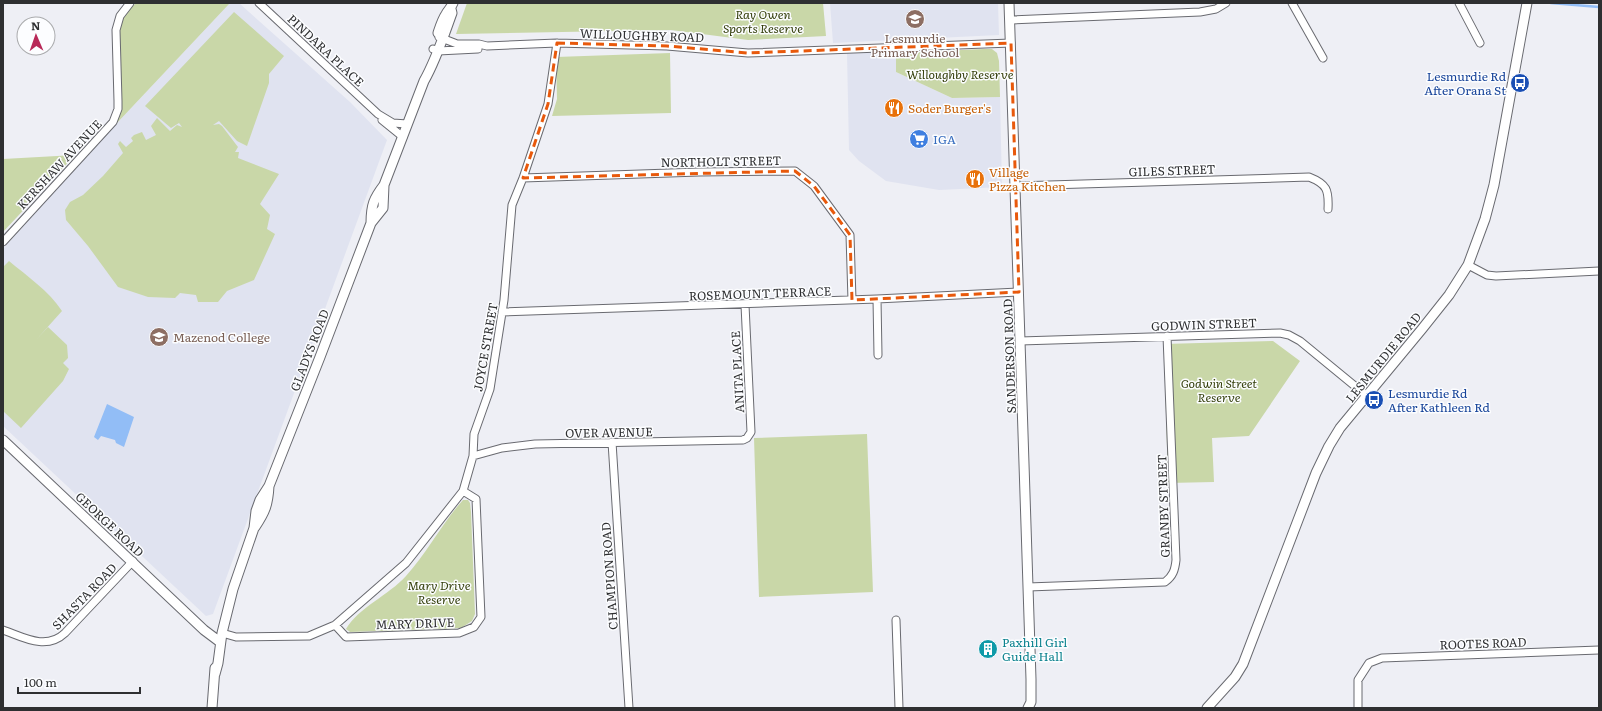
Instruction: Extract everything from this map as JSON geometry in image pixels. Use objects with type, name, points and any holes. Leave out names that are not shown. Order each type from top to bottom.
[{"type":"street","name":"KERSHAW AVENUE","points":[[3,242],[113,122],[118,109],[116,30],[120,16],[130,3]]},
{"type":"street","name":"PINDARA PLACE","points":[[260,3],[378,114],[393,123],[407,124]]},
{"type":"street","name":"SANDERSON ROAD","points":[[1009,3],[1031,686],[1031,702],[1028,708]]},
{"type":"street","points":[[1010,20],[1200,12],[1216,9],[1226,3]]},
{"type":"street","points":[[1292,3],[1323,58]]},
{"type":"street","points":[[1459,3],[1480,43]]},
{"type":"street","name":"LESMURDIE ROAD","points":[[1207,708],[1240,670],[1324,456],[1340,428],[1449,295],[1468,266],[1485,219],[1494,185],[1527,3]]},
{"type":"street","name":"GLADYS ROAD","points":[[212,708],[218,636],[223,606],[233,589],[254,528],[264,514],[269,502],[269,486],[371,223],[371,211],[374,197],[384,185],[424,80],[431,69],[435,50],[452,12],[452,6]]},
{"type":"street","name":"WILLOUGHBY ROAD","points":[[440,37],[457,44],[479,44],[487,46],[557,44],[667,46],[748,53],[1011,43]]},
{"type":"street","name":"JOYCE STREET","points":[[218,636],[236,638],[309,636],[335,625],[406,563],[463,491],[473,456],[474,434],[490,389],[502,312],[512,205],[523,178],[548,104],[557,44]]},
{"type":"street","name":"WILLOUGHBY ROAD","points":[[435,50],[479,49],[487,46]]},
{"type":"street","name":"PINDARA PLACE","points":[[378,114],[384,123],[403,137]]},
{"type":"street","name":"NORTHOLT STREET","points":[[523,178],[699,172],[794,171],[814,186],[850,235],[852,300]]},
{"type":"street","name":"GILES STREET","points":[[1016,186],[1308,177],[1321,183],[1326,188],[1329,196],[1328,209]]},
{"type":"street","points":[[1468,266],[1487,275],[1496,276],[1599,271]]},
{"type":"street","name":"ROSEMOUNT TERRACE","points":[[502,312],[745,305],[1019,292]]},
{"type":"street","points":[[877,299],[878,355]]},
{"type":"street","name":"ANITA PLACE","points":[[745,305],[751,432],[747,438]]},
{"type":"street","name":"GODWIN STREET","points":[[1020,341],[1280,333],[1289,335],[1300,341],[1367,396]]},
{"type":"street","name":"GRANBY STREET","points":[[1028,587],[1165,582],[1171,577],[1175,570],[1176,560],[1168,336]]},
{"type":"street","name":"OVER AVENUE","points":[[473,456],[502,448],[516,446],[612,442],[743,440],[747,438]]},
{"type":"street","name":"GEORGE ROAD","points":[[3,440],[201,626],[218,636]]},
{"type":"street","name":"CHAMPION ROAD","points":[[612,442],[629,708]]},
{"type":"street","name":"MARY DRIVE","points":[[335,625],[346,637],[458,633],[474,627],[482,616],[476,500],[463,491]]},
{"type":"street","name":"SHASTA ROAD","points":[[3,630],[36,642],[50,642],[56,640],[65,633],[133,561]]},
{"type":"street","points":[[896,620],[899,708]]},
{"type":"street","name":"ROOTES ROAD","points":[[1358,708],[1358,680],[1369,663],[1382,658],[1599,650]]},
{"type":"highlighted area","points":[[557,43],[667,46],[748,53],[1011,43],[1019,292],[852,300],[850,235],[814,186],[795,171],[523,178],[548,104]]},
{"type":"shaded area","name":"Mazenod College","points":[[230,3],[239,3],[350,102],[387,140],[213,614],[206,616],[3,426],[3,249],[117,123]]},
{"type":"shaded area","name":"Lesmurdie Primary School","points":[[830,3],[998,3],[999,35],[833,43]]},
{"type":"shaded area","points":[[847,53],[896,53],[896,72],[952,98],[1000,97],[1002,187],[939,190],[886,181],[859,161],[849,150]]},
{"type":"green space","points":[[136,3],[230,3],[117,123],[116,24]]},
{"type":"green space","name":"Ray Owen Sports Reserve","points":[[467,3],[823,3],[826,36],[748,40],[671,30],[456,34]]},
{"type":"green space","points":[[234,12],[284,56],[269,74],[269,83],[247,146],[237,141],[219,121],[213,125],[219,124],[222,126],[238,147],[235,152],[239,152],[238,158],[279,174],[260,204],[270,215],[267,229],[275,234],[254,280],[227,291],[218,302],[198,302],[196,295],[180,293],[175,298],[148,297],[118,287],[88,246],[66,220],[65,210],[70,202],[83,195],[103,176],[123,153],[118,144],[120,141],[126,147],[133,141],[131,138],[134,135],[142,132],[146,140],[156,135],[151,126],[157,118],[170,131],[177,125],[182,127],[179,123],[171,128],[145,106]]},
{"type":"green space","name":"Willoughby Reserve","points":[[992,49],[997,53],[999,61],[1000,97],[952,98],[896,72],[896,53]]},
{"type":"green space","points":[[670,53],[671,113],[552,116],[557,99],[556,57]]},
{"type":"green space","points":[[75,155],[3,232],[3,159]]},
{"type":"green space","points":[[9,261],[44,290],[62,311],[36,340],[48,327],[67,345],[68,358],[63,363],[69,369],[63,381],[21,428],[3,411],[3,267]]},
{"type":"green space","name":"Godwin Street Reserve","points":[[1273,341],[1300,361],[1249,436],[1212,438],[1214,482],[1168,483],[1164,344]]},
{"type":"green space","points":[[867,434],[873,592],[759,597],[754,438]]},
{"type":"green space","name":"Mary Drive Reserve","points":[[463,500],[468,500],[470,503],[471,512],[475,614],[472,621],[461,628],[350,632],[346,629],[351,621],[406,576]]},
{"type":"water","points":[[107,404],[134,417],[124,447],[116,443],[115,440],[101,436],[98,440],[94,437]]},
{"type":"waterway","points":[[1551,3],[1599,7]]},
{"type":"place","name":"Lesmurdie Primary School","points":[[915,19]]},
{"type":"place","name":"Lesmurdie Rd After Orana St","points":[[1520,83]]},
{"type":"place","name":"Soder Burger's","points":[[894,108]]},
{"type":"place","name":"IGA","points":[[919,139]]},
{"type":"place","name":"Village Pizza Kitchen","points":[[975,179]]},
{"type":"place","name":"Mazenod College","points":[[159,337]]},
{"type":"place","name":"Lesmurdie Rd After Kathleen Rd","points":[[1374,400]]},
{"type":"place","name":"Paxhill Girl Guide Hall","points":[[988,649]]}]
